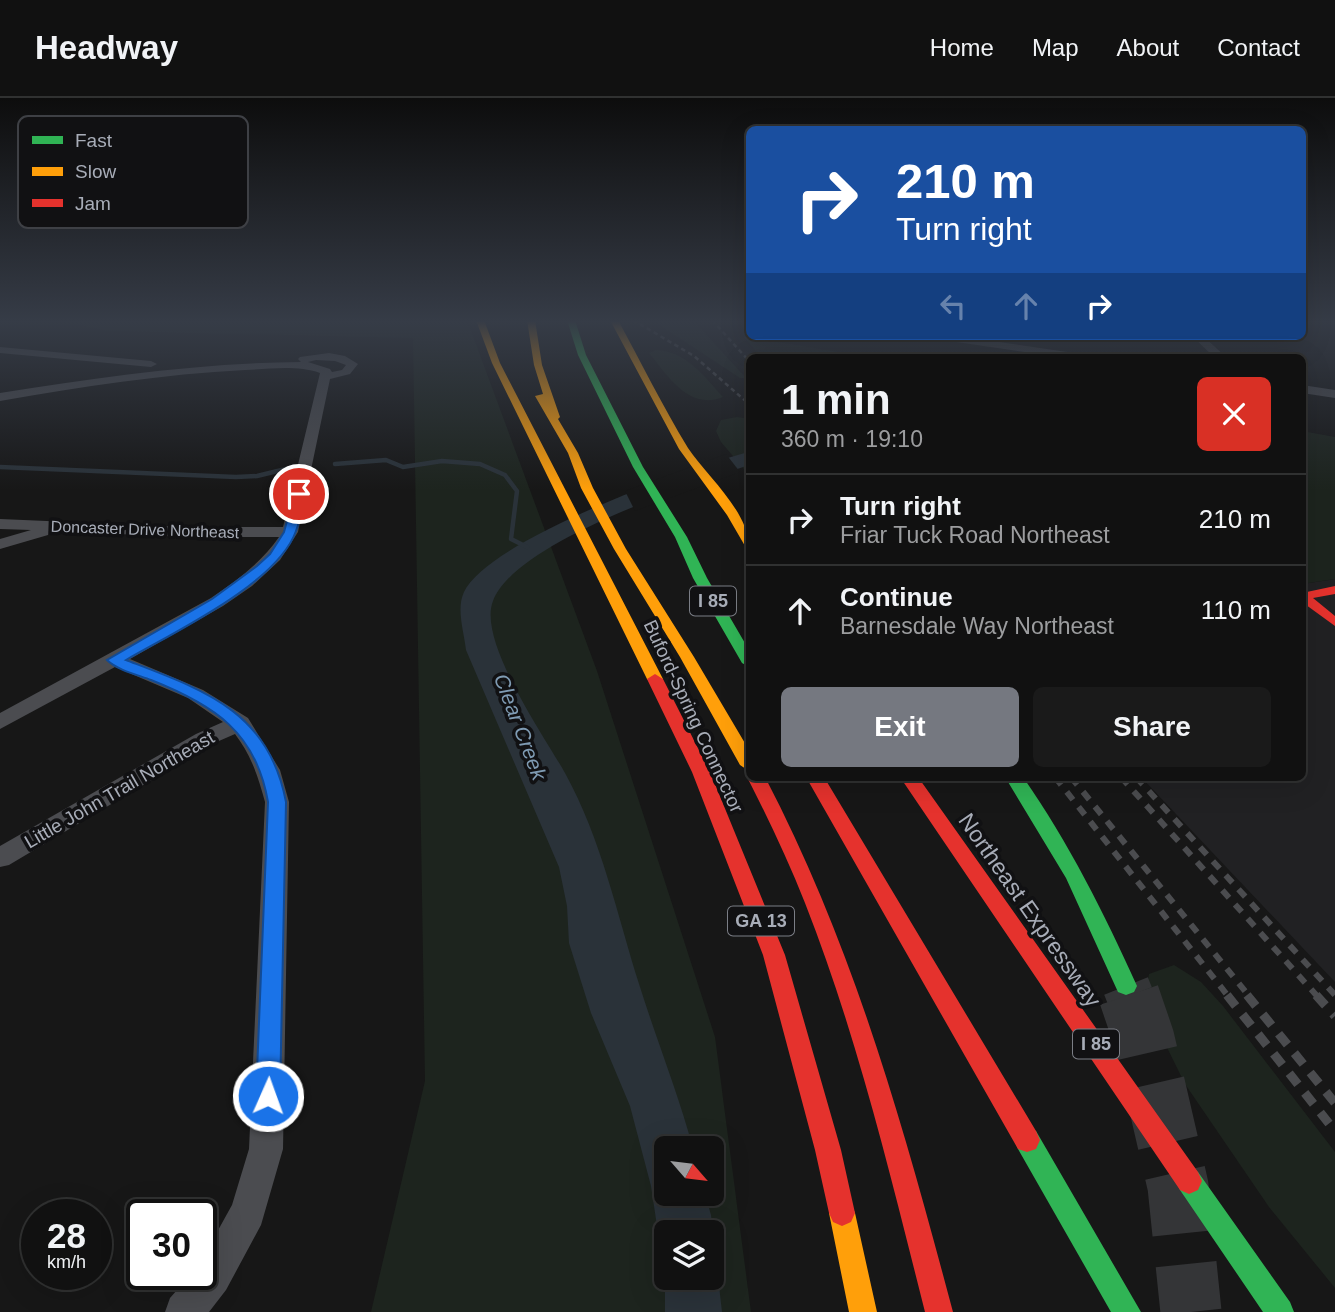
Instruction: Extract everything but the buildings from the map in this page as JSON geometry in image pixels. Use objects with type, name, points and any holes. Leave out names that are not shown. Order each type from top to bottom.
[{"type":"main road","name":"Buford-Spring Connector","points":[[503,377],[701,772],[774,955],[828,1150],[863,1312]]},
{"type":"main road","name":"Buford-Spring Connector","points":[[529,377],[573,453],[587,488],[620,550],[687,657],[746,760]]},
{"type":"main road","points":[[542,377],[560,432]]},
{"type":"main road","name":"I 85","points":[[593,377],[638,467],[681,537],[699,578],[746,658]]},
{"type":"main road","points":[[643,377],[684,449],[732,514],[746,538]]},
{"type":"main road","points":[[649,389],[667,397],[690,425]]},
{"type":"main road","points":[[1306,596],[1335,590]]},
{"type":"main road","points":[[1306,598],[1335,622]]},
{"type":"main road","name":"Buford-Spring Connector","points":[[758,781],[776,813],[818,910],[855,1015],[894,1141],[939,1312]]},
{"type":"main road","points":[[818,781],[1127,1312]]},
{"type":"main road","name":"Northeast Expressway","points":[[912,781],[1280,1312]]},
{"type":"main road","points":[[1017,781],[1079,880],[1126,986]]},
{"type":"street","points":[[89,382],[102,377]]},
{"type":"street","points":[[0,397],[139,377]]},
{"type":"street","points":[[0,722],[114,660],[246,582],[274,556],[290,532],[325,377]]},
{"type":"street","points":[[1306,390],[1335,394]]},
{"type":"street","name":"Doncaster Drive Northeast","points":[[0,524],[290,532]]},
{"type":"street","points":[[0,544],[68,527]]},
{"type":"street","name":"Little John Trail Northeast","points":[[114,660],[194,691],[218,705],[240,723],[265,760],[277,802],[266,1149],[248,1212],[213,1277],[184,1312]]},
{"type":"street","name":"Little John Trail Northeast","points":[[0,858],[204,739],[240,723]]},
{"type":"shaded area","points":[[414,377],[488,377],[597,671],[715,1037],[751,1312],[371,1312],[425,1081]]},
{"type":"shaded area","points":[[668,377],[704,377],[723,397],[700,399],[689,395]]},
{"type":"shaded area","points":[[746,418],[746,471],[721,442],[716,431],[721,420]]},
{"type":"shaded area","points":[[1306,432],[1335,437],[1335,579],[1306,583]]},
{"type":"shaded area","points":[[1335,579],[1335,982],[1145,781],[1306,781],[1306,583]]},
{"type":"shaded area","points":[[1174,965],[1201,982],[1223,1006],[1335,1152],[1335,1288],[1269,1207],[1185,1084],[1144,1001],[1149,974]]},
{"type":"water","name":"Clear Creek","points":[[746,453],[746,466],[607,518],[534,558],[508,579],[493,601],[491,618],[503,664],[578,798],[599,851],[689,1136],[654,1136],[654,1206],[630,1106],[591,1013],[569,943],[567,906],[559,867],[466,650],[461,621],[464,592],[481,571],[550,528],[640,489]]},
{"type":"water","points":[[654,1206],[708,1206],[712,1220],[656,1220]]},
{"type":"water","points":[[665,1290],[720,1290],[722,1312],[665,1312]]},
{"type":"pier","points":[[726,454],[740,472],[635,511],[625,491]]},
{"type":"waterway","points":[[335,464],[386,460],[403,467],[442,461],[480,464],[505,475],[517,491],[511,539],[527,547]]},
{"type":"waterway","points":[[0,467],[236,477],[257,476],[294,467]]},
{"type":"tunnel","points":[[1126,986],[1130,996]]},
{"type":"tunnel","points":[[1129,995],[1144,1039],[1178,1186],[1191,1312]]},
{"type":"railway","points":[[718,377],[746,401]]},
{"type":"railway","points":[[1058,781],[1228,996]]},
{"type":"railway","points":[[1074,781],[1249,996]]},
{"type":"railway","points":[[1125,781],[1317,996]]},
{"type":"railway","points":[[1140,781],[1335,995]]},
{"type":"railway","points":[[1227,995],[1335,1131]]},
{"type":"railway","points":[[1247,995],[1335,1103]]},
{"type":"railway","points":[[1316,995],[1335,1016]]},
{"type":"traffic: fast","points":[[593,377],[638,467],[681,537],[700,578],[746,658]]},
{"type":"traffic: fast","points":[[1017,781],[1076,878],[1126,986]]},
{"type":"traffic: fast","points":[[1027,1140],[1127,1312]]},
{"type":"traffic: fast","points":[[1189,1181],[1280,1312]]},
{"type":"traffic: slow","points":[[503,377],[655,679]]},
{"type":"traffic: slow","points":[[542,377],[555,417]]},
{"type":"traffic: slow","points":[[645,377],[684,449],[732,514],[746,538]]},
{"type":"traffic: slow","points":[[540,396],[573,453],[587,488],[620,549],[746,760]]},
{"type":"traffic: slow","points":[[842,1213],[863,1312]]},
{"type":"traffic: jam","points":[[1306,596],[1335,590]]},
{"type":"traffic: jam","points":[[1306,598],[1335,622]]},
{"type":"traffic: jam","points":[[655,679],[701,772],[774,955],[828,1150],[842,1213]]},
{"type":"traffic: jam","points":[[758,781],[787,838],[840,970],[884,1107],[939,1312]]},
{"type":"traffic: jam","points":[[817,781],[1027,1140]]},
{"type":"traffic: jam","points":[[912,781],[1189,1181]]},
{"type":"route","points":[[268,1096],[277,802],[273,782],[254,740],[240,723],[218,705],[194,691],[114,660],[216,602],[262,569],[284,544],[290,532],[299,494]]}]
